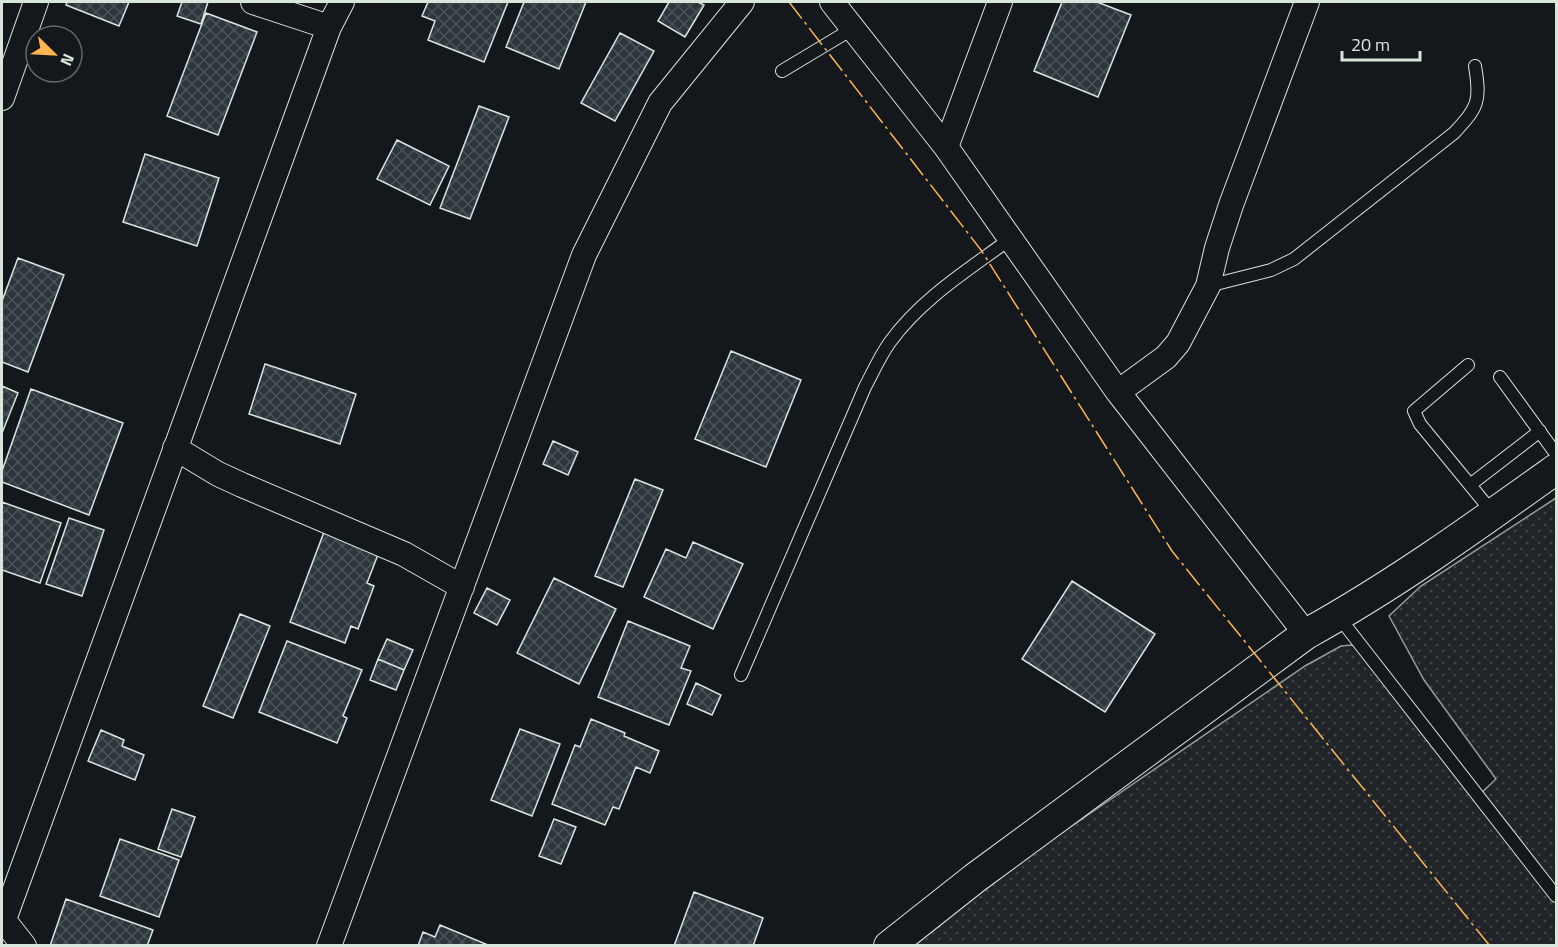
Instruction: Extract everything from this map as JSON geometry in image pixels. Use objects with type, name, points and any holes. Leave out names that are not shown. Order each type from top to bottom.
[{"type":"street","points":[[2,98],[36,2]]},
{"type":"street","points":[[253,2],[329,27]]},
{"type":"street","points":[[24,945],[2,920],[329,27],[342,2]]},
{"type":"street","points":[[329,945],[584,255],[660,103],[742,2]]},
{"type":"street","points":[[832,2],[946,147],[1119,393],[1306,634]]},
{"type":"street","points":[[946,147],[1000,2]]},
{"type":"street","points":[[1119,393],[1167,357],[1178,343],[1208,286],[1231,205],[1307,2]]},
{"type":"street","points":[[176,448],[218,474],[404,554],[462,586]]},
{"type":"street","points":[[889,945],[993,865],[1306,634],[1338,616],[1557,469]]},
{"type":"lane","points":[[782,71],[852,29]]},
{"type":"lane","points":[[1208,286],[1270,270],[1294,259],[1454,133],[1469,116],[1476,102],[1479,91],[1474,66]]},
{"type":"lane","points":[[741,675],[877,363],[891,341],[915,314],[946,286],[1010,239]]},
{"type":"lane","points":[[1468,365],[1414,411],[1420,424],[1493,513]]},
{"type":"lane","points":[[1500,377],[1557,454]]},
{"type":"lane","points":[[1470,485],[1540,431]]},
{"type":"lane","points":[[1338,616],[1557,896]]},
{"type":"shaded area","points":[[1556,498],[1556,945],[914,946],[1025,858],[1305,666],[1341,646],[1352,645],[1372,653],[1477,797],[1496,779],[1424,680],[1389,616],[1421,586]]},
{"type":"building","points":[[67,2],[129,2],[119,26],[66,5]]},
{"type":"building","points":[[182,2],[208,2],[201,24],[177,16]]},
{"type":"building","points":[[428,2],[508,2],[484,62],[428,40],[435,21],[422,16]]},
{"type":"building","points":[[524,2],[586,2],[559,69],[506,47]]},
{"type":"building","points":[[669,2],[698,2],[704,5],[685,37],[658,21]]},
{"type":"building","points":[[1062,2],[1097,2],[1131,15],[1098,97],[1034,71]]},
{"type":"building","points":[[206,13],[257,32],[218,135],[167,116]]},
{"type":"building","points":[[620,33],[654,51],[615,121],[581,103]]},
{"type":"building","points":[[479,106],[509,117],[470,219],[440,208]]},
{"type":"building","points":[[397,140],[449,166],[430,205],[377,179]]},
{"type":"building","points":[[145,154],[219,178],[197,246],[123,222]]},
{"type":"building","points":[[18,258],[64,275],[28,372],[2,362],[2,301]]},
{"type":"building","points":[[731,351],[801,380],[766,467],[695,439]]},
{"type":"building","points":[[265,364],[356,394],[340,444],[249,414]]},
{"type":"building","points":[[2,386],[18,393],[2,433]]},
{"type":"building","points":[[31,389],[123,423],[89,515],[2,482],[2,471]]},
{"type":"building","points":[[553,441],[578,452],[568,475],[543,464]]},
{"type":"building","points":[[635,479],[663,490],[623,587],[595,576]]},
{"type":"building","points":[[2,502],[61,523],[40,583],[2,570]]},
{"type":"building","points":[[69,518],[104,530],[82,596],[46,584]]},
{"type":"building","points":[[324,532],[379,552],[367,583],[374,586],[358,629],[351,626],[345,643],[290,622]]},
{"type":"building","points":[[693,542],[743,564],[713,629],[644,597],[666,549],[686,558]]},
{"type":"building","points":[[554,578],[616,609],[579,684],[517,653]]},
{"type":"building","points":[[1072,581],[1155,634],[1105,712],[1022,659]]},
{"type":"building","points":[[487,588],[510,600],[497,625],[474,613]]},
{"type":"building","points":[[240,614],[270,626],[233,718],[203,706]]},
{"type":"building","points":[[628,621],[690,646],[681,668],[691,671],[669,725],[598,697]]},
{"type":"building","points":[[387,639],[413,650],[404,670],[378,659]]},
{"type":"building","points":[[287,641],[362,670],[343,716],[347,718],[337,743],[259,712]]},
{"type":"building","points":[[378,659],[404,670],[396,690],[370,680]]},
{"type":"building","points":[[696,683],[721,695],[712,715],[687,704]]},
{"type":"building","points":[[591,719],[625,733],[624,736],[659,751],[650,773],[636,767],[619,809],[613,807],[605,825],[552,804],[575,745],[580,747]]},
{"type":"building","points":[[520,729],[560,744],[532,816],[491,800]]},
{"type":"building","points":[[101,730],[124,740],[122,746],[144,755],[135,780],[88,761]]},
{"type":"building","points":[[172,809],[195,817],[181,857],[158,849]]},
{"type":"building","points":[[554,819],[576,827],[561,864],[539,856]]},
{"type":"building","points":[[120,839],[179,860],[159,917],[100,896]]},
{"type":"building","points":[[694,892],[763,918],[753,946],[674,946]]},
{"type":"building","points":[[66,899],[153,930],[147,946],[50,946]]},
{"type":"building","points":[[440,925],[488,946],[418,946],[423,932],[435,937]]},
{"type":"power","points":[[789,2],[981,250],[1172,551],[1490,946]]}]
